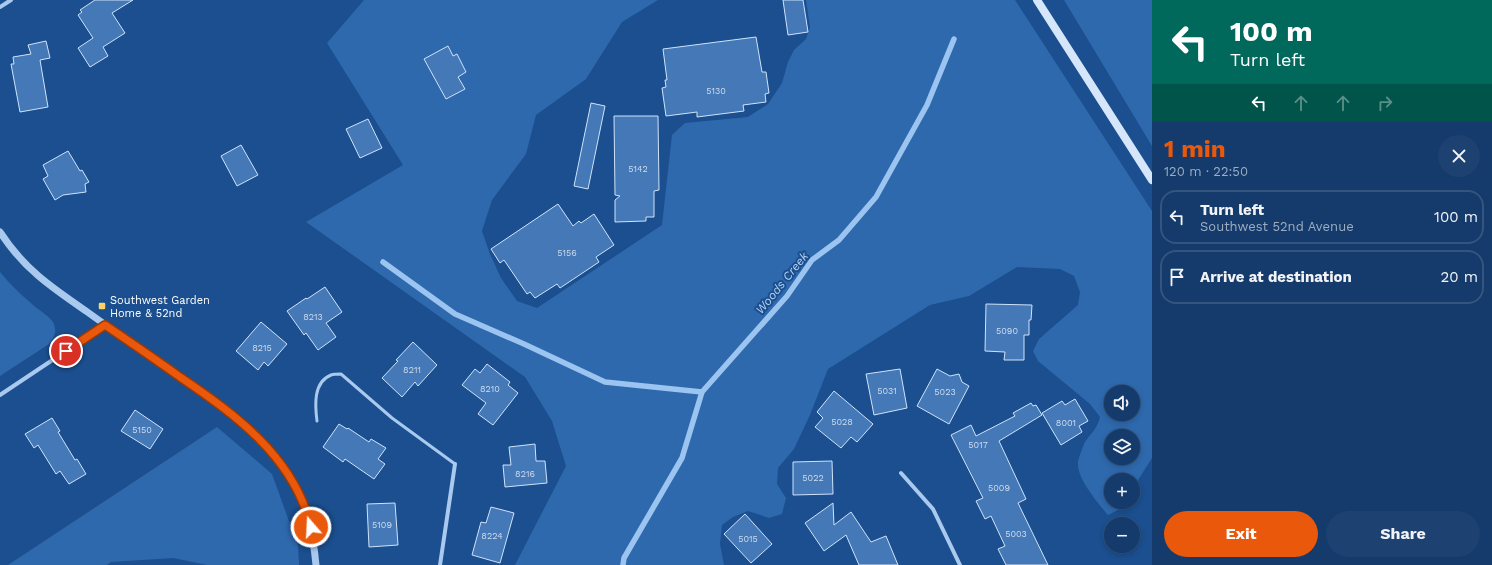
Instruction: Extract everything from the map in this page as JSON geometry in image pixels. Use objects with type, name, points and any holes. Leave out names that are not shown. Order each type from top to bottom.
[{"type":"main road","points":[[1037,0],[1152,180]]},
{"type":"street","points":[[0,7],[11,0]]},
{"type":"street","points":[[0,232],[12,249],[38,277],[196,388],[255,433],[274,454],[294,482],[309,518],[313,536],[316,565]]},
{"type":"street","points":[[0,395],[105,325]]},
{"type":"street","points":[[440,565],[455,464]]},
{"type":"street","points":[[901,473],[933,509],[960,565]]},
{"type":"lane","points":[[317,421],[315,406],[318,390],[322,381],[332,374],[341,374],[392,418],[455,464]]},
{"type":"shaded area","points":[[364,0],[658,0],[622,22],[586,79],[536,115],[526,154],[492,200],[482,231],[490,254],[501,278],[517,301],[537,308],[662,225],[672,135],[685,123],[748,117],[768,104],[782,83],[788,62],[794,50],[806,39],[810,27],[806,0],[1015,0],[1152,211],[1152,458],[1140,477],[1140,473],[1104,473],[1104,509],[1120,509],[1108,515],[1088,490],[1078,468],[1078,460],[1084,444],[1095,429],[1100,417],[1090,404],[1038,361],[1033,351],[1039,339],[1078,305],[1080,292],[1074,276],[1060,269],[1017,267],[969,296],[930,305],[828,369],[810,415],[794,449],[778,468],[777,484],[786,498],[782,514],[769,518],[748,511],[733,517],[722,525],[720,544],[724,565],[515,565],[566,466],[552,421],[525,377],[306,222],[403,165],[327,43]]},
{"type":"shaded area","points":[[1064,0],[1152,0],[1152,146]]},
{"type":"shaded area","points":[[0,272],[23,296],[50,318],[54,324],[55,332],[54,337],[49,344],[0,376]]},
{"type":"shaded area","points":[[217,427],[272,474],[298,546],[299,565],[207,565],[173,558],[111,562],[107,565],[8,565]]},
{"type":"building","points":[[95,0],[133,0],[112,13],[125,33],[103,47],[108,56],[90,67],[78,48],[93,38],[78,15],[82,12],[80,10]]},
{"type":"building","points":[[783,0],[803,0],[808,32],[788,35]]},
{"type":"building","points":[[756,37],[762,72],[766,72],[769,93],[765,94],[766,102],[743,105],[744,111],[697,117],[697,112],[666,116],[662,88],[666,87],[665,80],[667,80],[663,49]]},
{"type":"building","points":[[46,41],[50,58],[40,60],[48,107],[20,112],[11,64],[14,64],[13,57],[31,54],[28,45]]},
{"type":"building","points":[[448,46],[453,56],[457,54],[466,72],[458,77],[465,89],[446,99],[424,59]]},
{"type":"building","points":[[591,103],[605,106],[588,189],[574,186]]},
{"type":"building","points":[[614,116],[658,116],[659,190],[654,191],[654,217],[646,217],[646,221],[615,222],[615,200],[620,196],[615,195]]},
{"type":"building","points":[[368,119],[382,148],[360,158],[346,129]]},
{"type":"building","points":[[241,145],[258,175],[237,186],[221,156]]},
{"type":"building","points":[[68,151],[80,171],[82,170],[89,182],[85,184],[86,192],[63,195],[55,200],[43,179],[48,176],[43,165]]},
{"type":"building","points":[[558,204],[573,226],[579,221],[581,223],[594,214],[614,245],[596,257],[599,262],[560,288],[557,284],[535,298],[530,292],[527,294],[504,260],[500,263],[491,249]]},
{"type":"building","points":[[325,287],[342,312],[326,323],[336,337],[318,350],[306,333],[304,335],[287,311]]},
{"type":"building","points":[[986,304],[1032,305],[1031,320],[1029,320],[1029,335],[1024,335],[1024,360],[1004,360],[1005,352],[985,351]]},
{"type":"building","points":[[261,322],[287,344],[268,366],[264,362],[258,370],[236,351]]},
{"type":"building","points":[[413,342],[437,365],[418,386],[415,382],[402,397],[382,378]]},
{"type":"building","points":[[487,364],[510,382],[508,385],[518,393],[493,425],[478,414],[486,403],[462,385],[475,369],[480,373]]},
{"type":"building","points":[[900,369],[907,408],[874,415],[866,374]]},
{"type":"building","points":[[937,369],[950,376],[959,374],[962,382],[969,386],[949,424],[917,406]]},
{"type":"building","points":[[834,391],[873,424],[857,442],[851,437],[841,448],[815,427],[823,418],[817,412]]},
{"type":"building","points":[[1075,399],[1088,421],[1079,426],[1082,432],[1061,445],[1042,413],[1062,401],[1065,405]]},
{"type":"building","points":[[1031,403],[1033,406],[1036,405],[1042,415],[999,441],[1026,499],[1018,503],[1048,565],[1006,565],[998,549],[1005,546],[991,516],[985,519],[976,501],[983,498],[951,435],[971,425],[976,436],[1015,416],[1013,413]]},
{"type":"building","points":[[135,410],[163,429],[150,449],[121,431]]},
{"type":"building","points":[[52,418],[60,431],[58,432],[75,460],[77,459],[86,474],[69,484],[60,471],[56,474],[38,445],[34,448],[25,434]]},
{"type":"building","points":[[339,424],[347,429],[348,428],[369,442],[371,439],[386,448],[378,459],[385,464],[374,479],[345,459],[343,462],[323,447]]},
{"type":"building","points":[[535,444],[536,461],[545,461],[547,483],[505,487],[503,465],[511,465],[509,447]]},
{"type":"building","points":[[832,461],[833,494],[793,495],[793,462]]},
{"type":"building","points":[[395,503],[398,545],[369,547],[367,504]]},
{"type":"building","points":[[833,503],[834,525],[851,512],[871,542],[886,536],[898,565],[859,565],[846,535],[824,551],[805,523]]},
{"type":"building","points":[[491,507],[514,513],[500,563],[472,555],[481,522],[486,523]]},
{"type":"building","points":[[745,514],[772,544],[751,563],[724,534]]},
{"type":"waterway","name":"Woods Creek","points":[[623,565],[624,558],[682,458],[702,392],[787,296],[812,260],[839,240],[876,197],[927,105],[954,39]]},
{"type":"waterway","points":[[383,262],[455,314],[605,382],[702,392]]},
{"type":"place","name":"Southwest Garden Home & 52nd","points":[[102,306]]},
{"type":"route","points":[[66,351],[105,325],[196,388],[246,425],[274,454],[294,482],[309,518],[311,527]]}]
